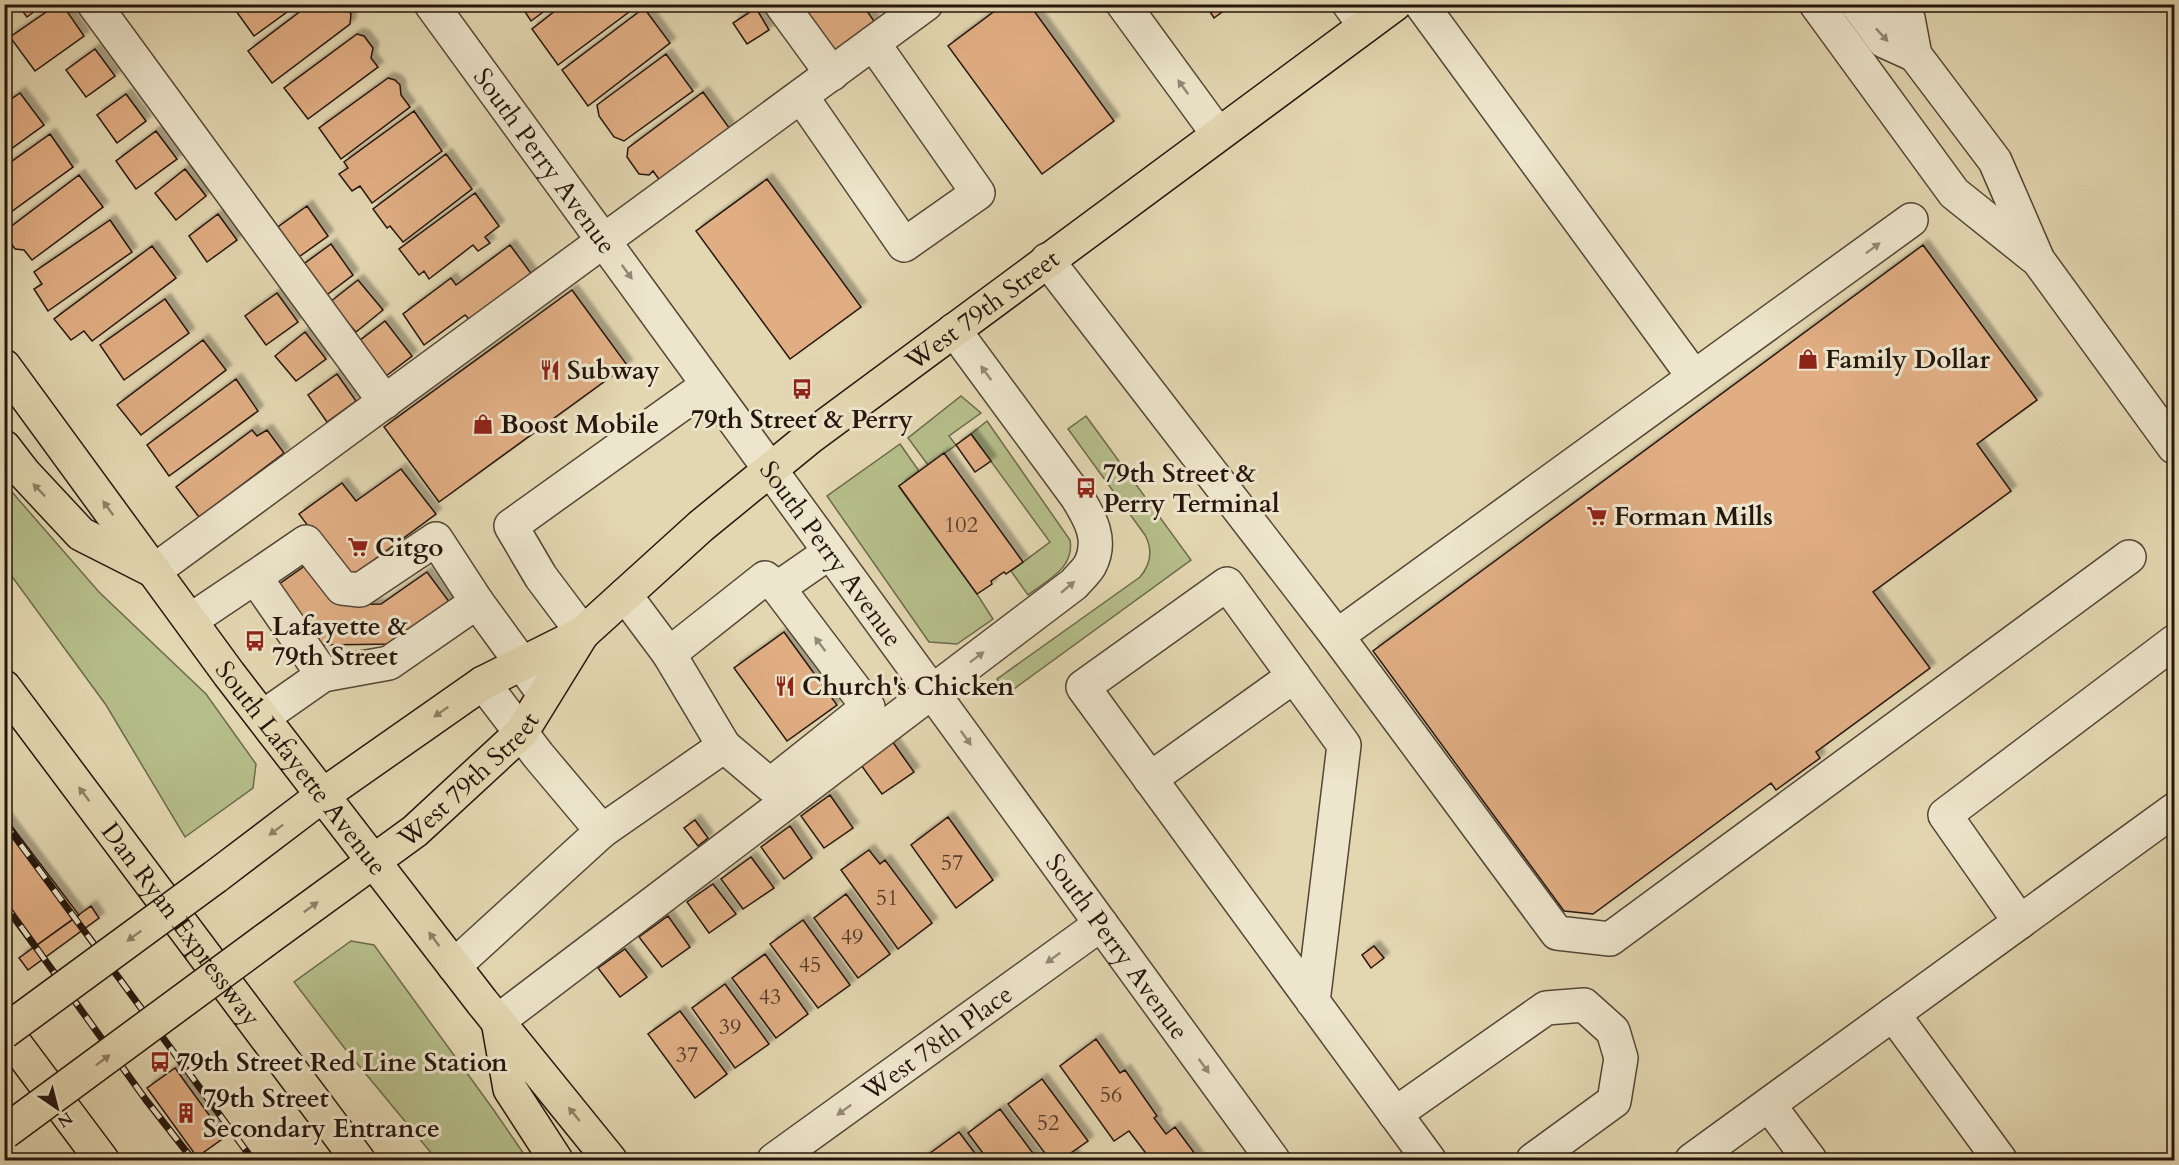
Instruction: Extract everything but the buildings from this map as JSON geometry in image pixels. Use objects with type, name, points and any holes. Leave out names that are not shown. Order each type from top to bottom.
[{"type":"main road","name":"West 79th Street","points":[[5,1133],[415,831],[521,733],[583,633],[701,526],[769,470],[810,437],[1218,134],[1357,15],[1395,4]]},
{"type":"main road","name":"South Lafayette Avenue","points":[[4,366],[263,717],[454,966],[610,1161]]},
{"type":"main road","points":[[4,447],[24,473],[81,534],[154,571]]},
{"type":"main road","name":"West 79th Street","points":[[4,1030],[215,877],[323,795],[483,683],[583,633]]},
{"type":"main road","name":"Dan Ryan Expressway","points":[[4,687],[358,1161]]},
{"type":"main road","points":[[498,1021],[510,1089],[556,1161]]},
{"type":"main road","points":[[4,1030],[102,1161]]},
{"type":"street","points":[[94,4],[385,402]]},
{"type":"street","name":"South Perry Avenue","points":[[432,4],[1101,924],[1262,1157]]},
{"type":"street","points":[[781,4],[832,74]]},
{"type":"street","points":[[154,571],[926,4]]},
{"type":"street","points":[[1123,4],[1218,134]]},
{"type":"street","points":[[1421,4],[1694,377]]},
{"type":"street","points":[[1816,4],[1954,192],[2038,260]]},
{"type":"street","points":[[1857,4],[1884,41],[1915,55]]},
{"type":"street","points":[[1897,4],[1908,18],[1915,55],[1995,161],[2038,260],[2175,447]]},
{"type":"street","points":[[801,96],[904,245],[978,193],[873,43]]},
{"type":"street","points":[[1336,636],[1911,219]]},
{"type":"street","points":[[1047,260],[1336,636],[1557,933],[1610,939],[2129,557]]},
{"type":"street","points":[[498,1021],[1074,584],[1089,565],[1095,544],[1092,522],[1077,497],[954,330]]},
{"type":"street","points":[[583,633],[541,576],[511,526],[708,385]]},
{"type":"street","points":[[191,620],[306,542],[342,588],[360,590],[436,539],[477,602],[544,694]]},
{"type":"street","points":[[778,588],[830,552]]},
{"type":"street","points":[[255,577],[323,675]]},
{"type":"street","points":[[625,595],[669,654],[724,746],[770,785],[868,707],[778,588],[765,578],[669,654]]},
{"type":"street","points":[[1313,1002],[1344,745],[1227,584],[1083,687],[1429,1161]]},
{"type":"street","points":[[263,717],[323,675],[388,663],[477,602]]},
{"type":"street","points":[[2020,922],[1945,815],[2175,642]]},
{"type":"street","points":[[1150,779],[1294,676]]},
{"type":"street","points":[[483,683],[538,755],[602,831]]},
{"type":"street","points":[[454,966],[602,831],[724,746]]},
{"type":"street","points":[[1692,1161],[2175,810]]},
{"type":"street","name":"West 78th Place","points":[[774,1161],[1101,924]]},
{"type":"street","points":[[1395,1114],[1546,1008],[1584,1005],[1613,1031],[1621,1058],[1614,1101],[1533,1161]]},
{"type":"street","points":[[1893,1014],[2000,1161]]},
{"type":"street","points":[[1769,1105],[1810,1161]]},
{"type":"green space","points":[[961,396],[981,413],[949,436],[956,445],[928,465],[908,438]]},
{"type":"green space","points":[[1086,416],[1191,560],[1007,694],[997,679],[1140,577],[1149,562],[1150,551],[1145,535],[1068,429]]},
{"type":"green space","points":[[987,421],[1070,540],[1070,550],[1064,566],[1028,595],[1011,571],[1050,542],[971,434]]},
{"type":"green space","points":[[900,444],[919,471],[899,487],[993,619],[957,644],[929,642],[827,496]]},
{"type":"green space","points":[[5,484],[99,592],[206,694],[256,764],[253,788],[185,837],[106,705],[5,567]]},
{"type":"green space","points":[[351,941],[374,945],[528,1160],[437,1160],[346,1050],[294,982]]},
{"type":"railway","points":[[4,822],[253,1160]]},
{"type":"railway","points":[[4,903],[146,1100],[193,1160]]},
{"type":"place","name":"Family Dollar","points":[[1808,359]]},
{"type":"place","name":"Subway","points":[[550,370]]},
{"type":"place","name":"79th Street & Perry","points":[[802,389]]},
{"type":"place","name":"Boost Mobile","points":[[483,424]]},
{"type":"place","name":"79th Street & Perry Terminal","points":[[1086,488]]},
{"type":"place","name":"Forman Mills","points":[[1597,516]]},
{"type":"place","name":"Citgo","points":[[358,547]]},
{"type":"place","name":"Lafayette & 79th Street","points":[[255,641]]},
{"type":"place","name":"Church's Chicken","points":[[785,686]]},
{"type":"place","name":"79th Street Red Line Station","points":[[160,1062]]},
{"type":"place","name":"79th Street Secondary Entrance","points":[[186,1113]]}]
